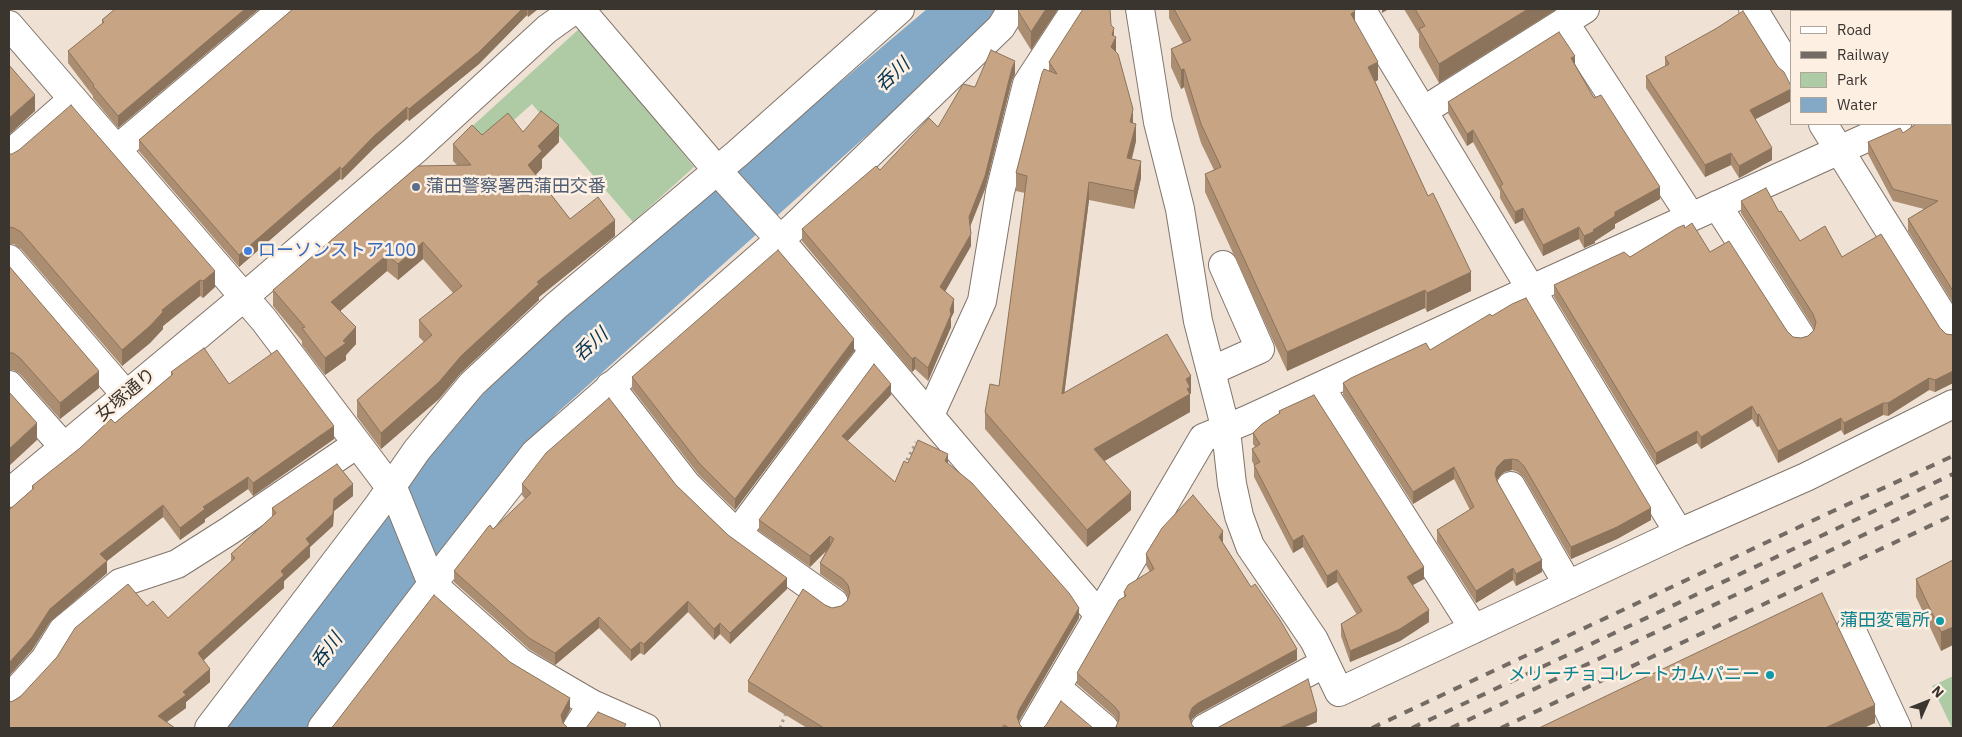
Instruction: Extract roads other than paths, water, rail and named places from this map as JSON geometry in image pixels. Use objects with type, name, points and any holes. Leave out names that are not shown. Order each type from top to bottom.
[{"type":"street","points":[[116,150],[283,9]]},
{"type":"street","name":"女塚通り","points":[[9,493],[415,150],[548,29],[575,9]]},
{"type":"street","points":[[580,9],[720,174],[930,415],[1099,615]]},
{"type":"street","points":[[208,728],[393,492],[417,450],[472,384],[556,306],[720,174],[900,9]]},
{"type":"street","points":[[322,728],[431,580],[535,452],[776,236],[794,227],[1001,27],[1012,9]]},
{"type":"street","points":[[930,415],[982,302],[1000,192],[1026,84],[1076,9]]},
{"type":"street","points":[[1140,9],[1158,122],[1180,209],[1198,321],[1226,430],[1232,484],[1239,516],[1250,546],[1304,625],[1339,692],[1679,533],[1806,477],[1953,404]]},
{"type":"street","points":[[1360,9],[1679,533]]},
{"type":"street","points":[[1753,9],[1790,67]]},
{"type":"street","points":[[1423,111],[1574,15],[1691,217]]},
{"type":"street","points":[[12,23],[116,150],[264,320],[393,492],[431,580],[520,662],[592,704],[646,728]]},
{"type":"street","points":[[9,155],[73,99]]},
{"type":"street","points":[[1824,125],[1943,293],[1953,332]]},
{"type":"street","points":[[1033,728],[1203,438],[1226,430],[1895,125]]},
{"type":"street","points":[[1717,205],[1800,335]]},
{"type":"street","points":[[9,259],[126,395]]},
{"type":"street","points":[[1211,371],[1260,349],[1223,265]]},
{"type":"street","points":[[737,534],[873,351]]},
{"type":"street","points":[[9,384],[64,447]]},
{"type":"street","points":[[610,386],[687,485],[737,534],[834,603]]},
{"type":"street","points":[[1320,387],[1474,629]]},
{"type":"street","points":[[9,699],[45,659],[63,630],[120,582],[177,564],[229,532],[357,444]]},
{"type":"street","points":[[1511,486],[1568,585]]},
{"type":"street","points":[[1851,629],[1897,728]]},
{"type":"street","points":[[1205,728],[1325,663]]},
{"type":"street","points":[[1057,688],[1104,728]]},
{"type":"street","points":[[577,728],[592,704]]},
{"type":"water","name":"呑川","points":[[927,9],[1003,9],[990,25],[557,413],[522,452],[309,728],[226,728],[457,421],[498,379],[592,292]]},
{"type":"railway","points":[[1372,728],[1953,456]]},
{"type":"railway","points":[[1412,728],[1953,474]]},
{"type":"railway","points":[[1451,728],[1953,493]]},
{"type":"railway","points":[[1501,728],[1953,515]]},
{"type":"place","name":"蒲田警察署西蒲田交番","points":[[416,187]]},
{"type":"place","name":"ローソンストア100","points":[[248,251]]},
{"type":"place","name":"蒲田変電所","points":[[1940,621]]},
{"type":"place","name":"メリーチョコレートカムパニー","points":[[1770,675]]}]
